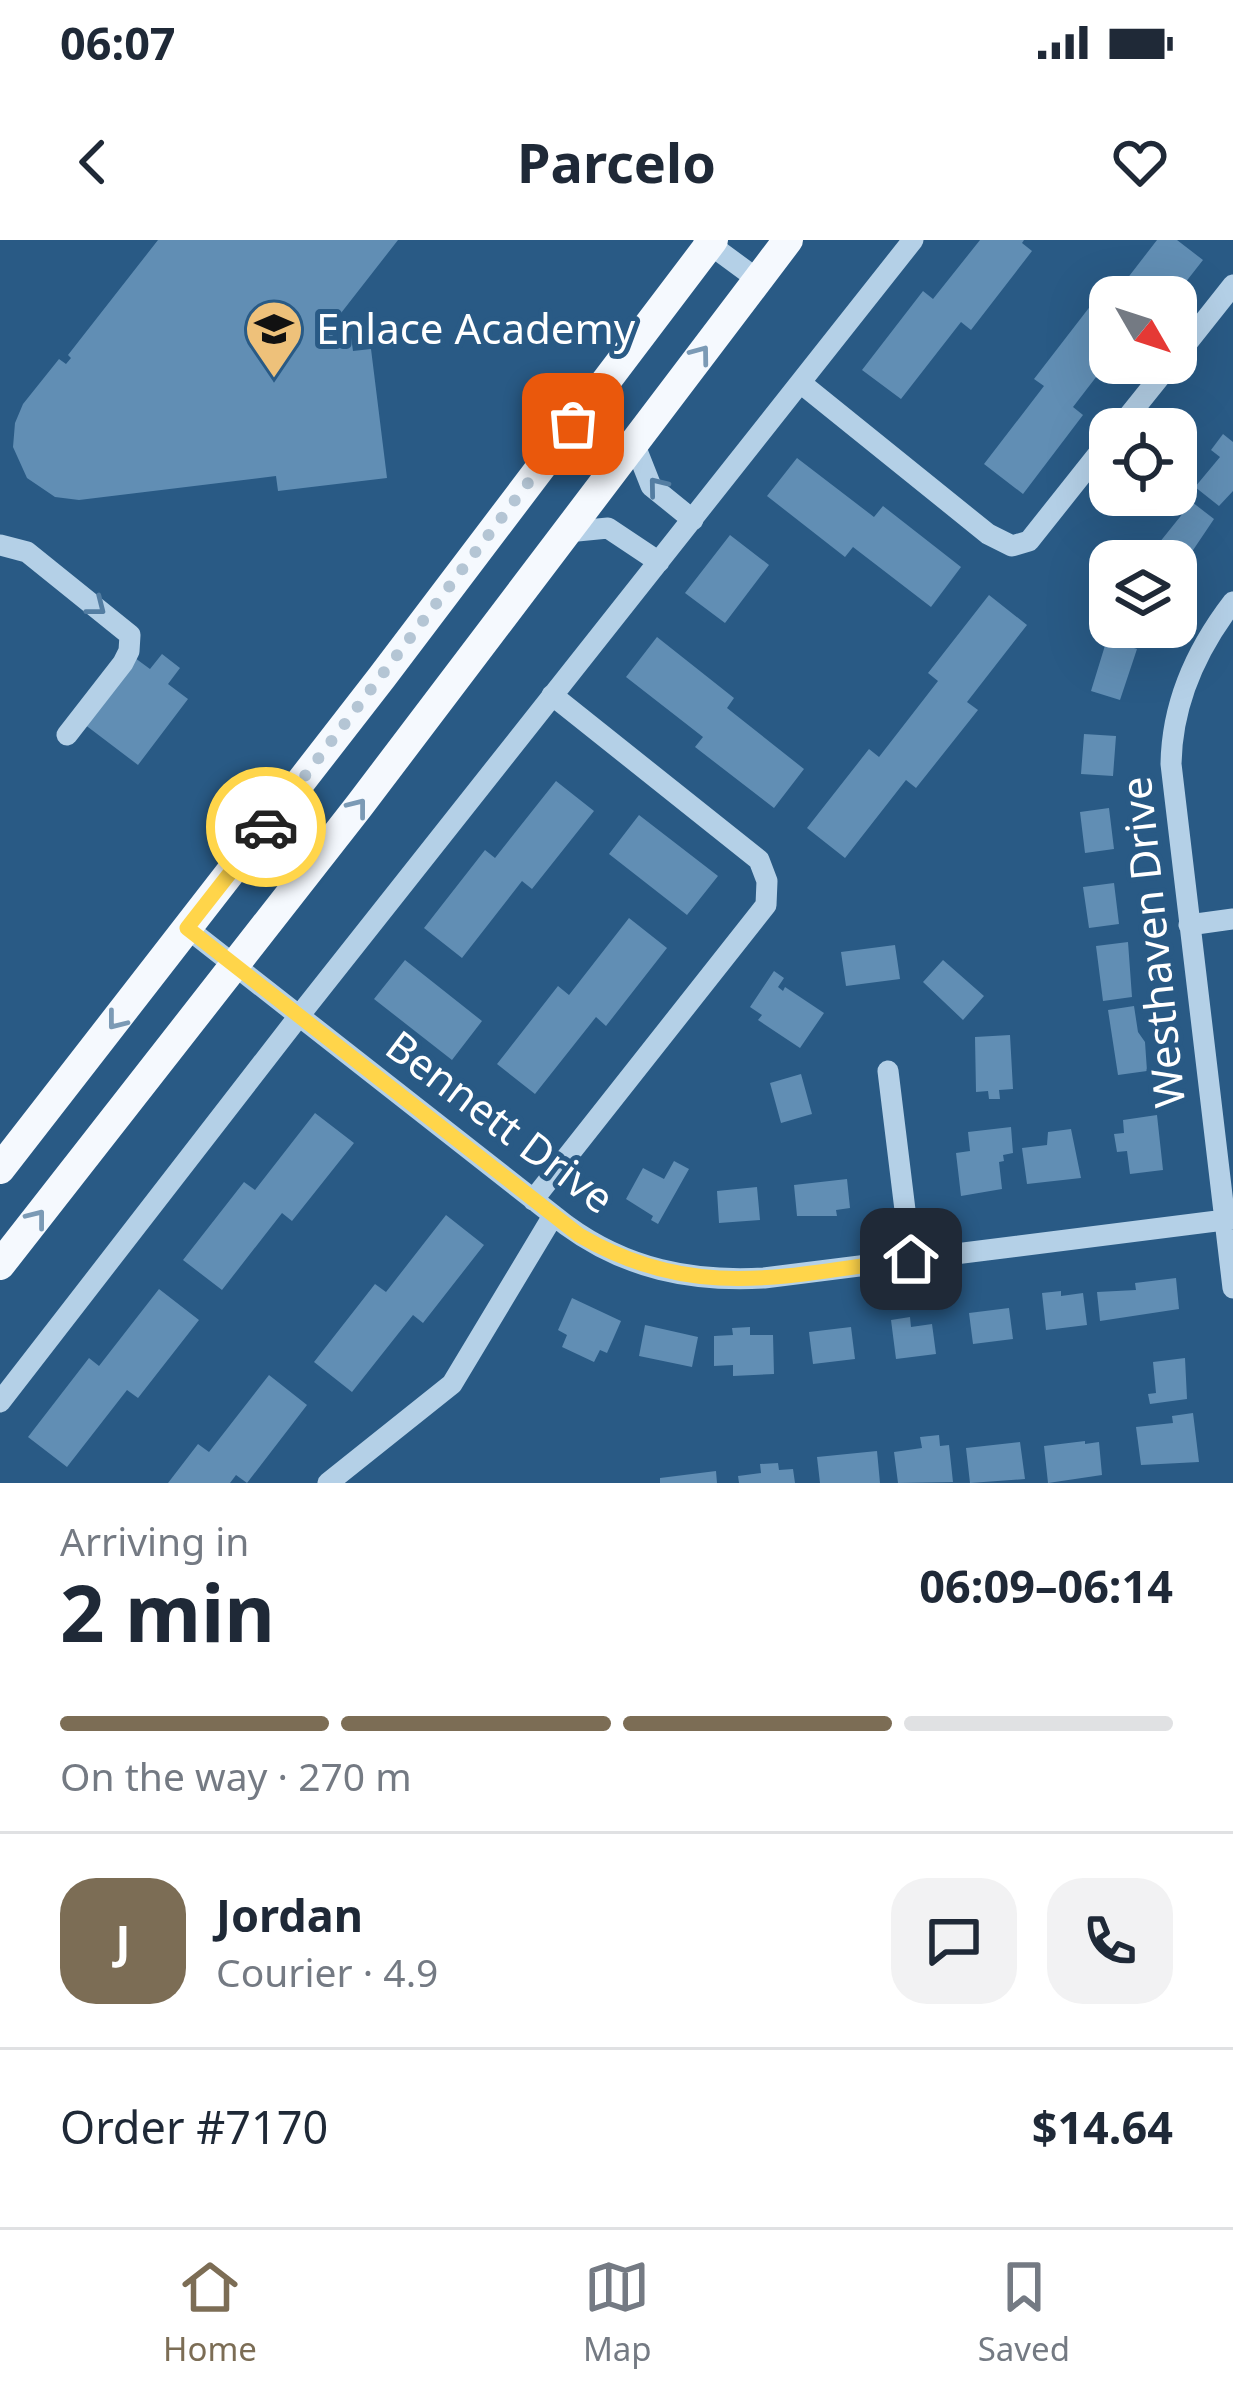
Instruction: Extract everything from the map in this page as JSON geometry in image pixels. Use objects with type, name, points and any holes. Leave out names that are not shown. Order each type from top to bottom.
[{"type":"main road","points":[[0,1265],[788,240]]},
{"type":"main road","points":[[0,1169],[709,242]]},
{"type":"street","points":[[0,1402],[913,240]]},
{"type":"street","points":[[709,242],[758,279]]},
{"type":"street","points":[[1197,330],[1233,285]]},
{"type":"street","points":[[802,384],[988,534],[1012,546],[1029,541],[1089,465]]},
{"type":"street","points":[[1135,408],[1154,384]]},
{"type":"street","points":[[634,443],[651,486],[692,520]]},
{"type":"street","points":[[567,532],[608,527],[659,562]]},
{"type":"street","points":[[0,545],[27,552],[130,635],[130,651],[123,663],[68,735]]},
{"type":"street","name":"Westhaven Drive","points":[[1233,602],[1193,664],[1174,730],[1171,776],[1229,1220],[1233,1288]]},
{"type":"street","points":[[533,1200],[766,905],[767,881],[759,860],[552,694]]},
{"type":"street","points":[[1189,925],[1233,919]]},
{"type":"street","name":"Bennett Drive","points":[[187,928],[553,1216],[616,1255],[660,1271],[704,1280],[764,1278],[1229,1220]]},
{"type":"street","points":[[888,1071],[911,1259]]},
{"type":"street","points":[[328,1483],[452,1384],[553,1216]]},
{"type":"building","points":[[158,240],[398,240],[327,331],[337,339],[351,337],[353,351],[371,349],[387,478],[278,491],[276,476],[79,500],[55,497],[27,478],[13,447],[23,404],[59,359],[66,364],[71,358],[68,355]]},
{"type":"building","points":[[980,240],[1024,240],[1032,251],[971,330],[961,322],[901,399],[862,370],[923,291],[933,299]]},
{"type":"building","points":[[1157,240],[1177,240],[1203,260],[1190,276],[1129,276]]},
{"type":"building","points":[[1089,308],[1091,384],[1073,407],[1083,415],[1023,494],[984,464],[1044,386],[1034,379]]},
{"type":"building","points":[[1223,434],[1233,442],[1233,491],[1219,506],[1197,489],[1220,457],[1211,450]]},
{"type":"building","points":[[797,458],[874,517],[883,506],[961,567],[931,607],[853,547],[845,557],[767,496]]},
{"type":"building","points":[[1197,506],[1214,519],[1197,544],[1197,540],[1161,540],[1181,516],[1197,516]]},
{"type":"building","points":[[730,535],[769,565],[725,623],[685,593]]},
{"type":"building","points":[[989,595],[1027,625],[967,702],[978,710],[916,788],[906,780],[845,858],[807,828],[869,749],[879,757],[938,681],[928,673]]},
{"type":"building","points":[[657,637],[734,698],[727,708],[804,769],[774,808],[695,747],[703,737],[626,677]]},
{"type":"building","points":[[1104,648],[1137,649],[1120,700],[1091,691]]},
{"type":"building","points":[[162,654],[180,668],[168,684],[188,699],[138,765],[84,724],[135,658],[150,669]]},
{"type":"building","points":[[1084,734],[1116,736],[1113,776],[1081,774]]},
{"type":"building","points":[[556,781],[594,811],[532,889],[522,881],[462,958],[424,928],[485,850],[495,858]]},
{"type":"building","points":[[1109,808],[1114,849],[1085,853],[1080,812]]},
{"type":"building","points":[[639,815],[718,876],[687,915],[609,854]]},
{"type":"building","points":[[1114,883],[1119,924],[1089,928],[1083,887]]},
{"type":"building","points":[[629,918],[667,948],[606,1026],[596,1017],[535,1094],[497,1064],[558,986],[569,995]]},
{"type":"building","points":[[1128,942],[1132,997],[1103,1001],[1096,946]]},
{"type":"building","points":[[895,945],[900,979],[846,986],[841,952]]},
{"type":"building","points":[[405,960],[482,1021],[452,1060],[374,999]]},
{"type":"building","points":[[943,960],[984,996],[963,1020],[923,982]]},
{"type":"building","points":[[774,971],[784,978],[778,987],[824,1013],[800,1048],[758,1020],[762,1015],[750,1007]]},
{"type":"building","points":[[1134,1006],[1138,1032],[1145,1042],[1147,1071],[1118,1075],[1108,1010]]},
{"type":"building","points":[[1010,1035],[1013,1089],[999,1090],[1000,1099],[989,1099],[988,1091],[976,1092],[975,1037]]},
{"type":"building","points":[[801,1074],[812,1114],[781,1123],[770,1083]]},
{"type":"building","points":[[315,1113],[354,1143],[292,1221],[282,1213],[222,1290],[183,1260],[244,1182],[255,1190]]},
{"type":"building","points":[[1157,1115],[1163,1170],[1130,1174],[1127,1151],[1117,1152],[1114,1134],[1124,1133],[1123,1120]]},
{"type":"building","points":[[1011,1127],[1013,1153],[1003,1155],[1004,1161],[999,1162],[1002,1189],[961,1196],[956,1153],[970,1151],[968,1132]]},
{"type":"building","points":[[1071,1129],[1081,1178],[1027,1184],[1022,1148],[1047,1145],[1048,1132]]},
{"type":"building","points":[[674,1161],[689,1169],[658,1224],[626,1199],[643,1168],[664,1179]]},
{"type":"building","points":[[847,1179],[850,1208],[836,1210],[837,1216],[797,1216],[794,1185]]},
{"type":"building","points":[[757,1187],[760,1220],[719,1223],[717,1191]]},
{"type":"building","points":[[446,1215],[484,1245],[423,1323],[413,1315],[352,1392],[314,1362],[375,1284],[386,1292]]},
{"type":"building","points":[[1176,1278],[1179,1309],[1100,1321],[1097,1292],[1136,1290],[1135,1283]]},
{"type":"building","points":[[159,1289],[199,1320],[138,1398],[127,1390],[67,1467],[28,1437],[89,1358],[99,1366]]},
{"type":"building","points":[[1061,1291],[1061,1296],[1083,1293],[1087,1325],[1046,1330],[1042,1293]]},
{"type":"building","points":[[572,1298],[621,1321],[607,1353],[600,1350],[594,1362],[562,1347],[567,1335],[558,1330]]},
{"type":"building","points":[[1009,1308],[1013,1339],[973,1344],[969,1313]]},
{"type":"building","points":[[910,1317],[911,1327],[932,1324],[936,1354],[896,1359],[891,1320]]},
{"type":"building","points":[[645,1325],[698,1337],[692,1367],[639,1356]]},
{"type":"building","points":[[750,1327],[750,1335],[773,1335],[774,1374],[733,1376],[733,1365],[714,1366],[714,1336],[733,1335],[732,1328]]},
{"type":"building","points":[[851,1327],[855,1359],[813,1364],[809,1332]]},
{"type":"building","points":[[1185,1358],[1187,1399],[1150,1404],[1148,1394],[1156,1393],[1153,1362]]},
{"type":"building","points":[[269,1375],[307,1405],[247,1483],[236,1475],[230,1483],[168,1483],[198,1444],[209,1452]]},
{"type":"building","points":[[1193,1413],[1199,1462],[1141,1465],[1136,1427],[1173,1423],[1172,1416]]},
{"type":"building","points":[[939,1435],[940,1446],[949,1445],[953,1482],[898,1483],[894,1452],[922,1448],[920,1437]]},
{"type":"building","points":[[1020,1442],[1025,1479],[970,1483],[966,1448]]},
{"type":"building","points":[[1099,1442],[1102,1475],[1048,1483],[1044,1446]]},
{"type":"building","points":[[877,1451],[880,1483],[820,1483],[817,1457]]},
{"type":"building","points":[[778,1463],[779,1470],[793,1469],[795,1483],[739,1483],[738,1476],[761,1473],[760,1464]]},
{"type":"building","points":[[716,1471],[717,1483],[660,1483],[660,1478]]},
{"type":"way so far","points":[[266,827],[573,424]]},
{"type":"place","name":"Enlace Academy","points":[[274,380]]},
{"type":"route","points":[[266,827],[187,928],[579,1235],[638,1264],[704,1280],[764,1278],[911,1259]]}]
